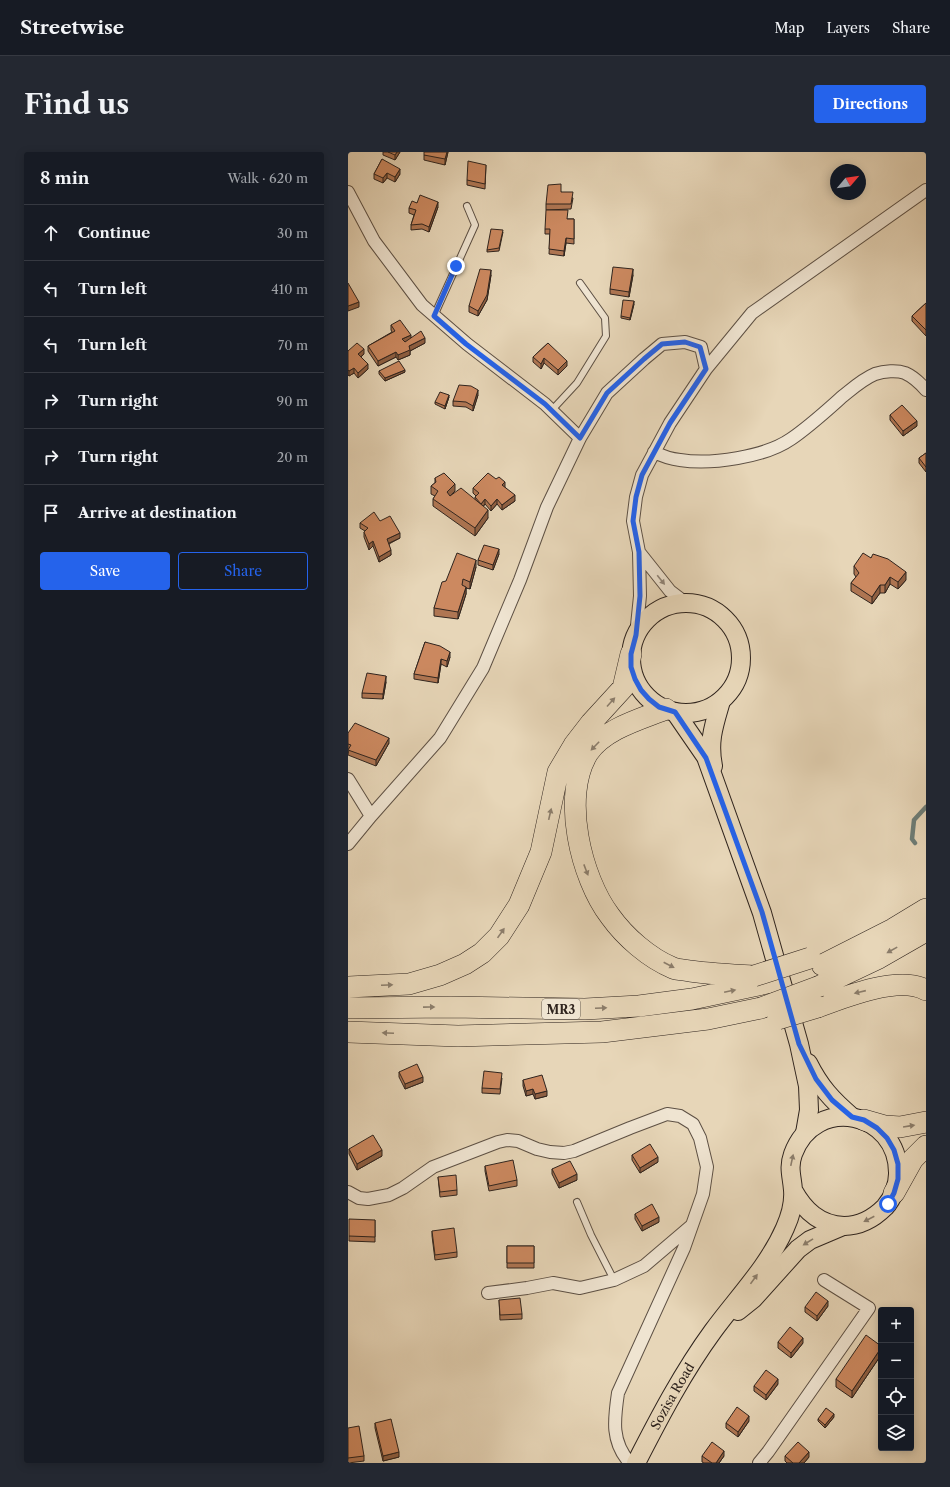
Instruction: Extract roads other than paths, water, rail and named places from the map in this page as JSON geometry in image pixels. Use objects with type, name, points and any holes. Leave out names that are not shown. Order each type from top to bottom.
[{"type":"highway","points":[[348,987],[409,984],[440,976],[465,964],[482,953],[499,936],[519,905],[541,852],[558,772],[574,745],[591,723],[623,688],[631,654]]},
{"type":"highway","points":[[671,711],[622,726],[601,740],[588,753],[579,775],[575,805],[578,841],[583,862],[593,886],[609,916],[629,937],[651,955],[673,968],[720,975],[763,979],[816,962],[893,929],[926,909]]},
{"type":"highway","name":"MR3","points":[[348,1032],[458,1036],[602,1032],[708,1019],[761,1008],[820,986],[879,958],[926,931]]},
{"type":"highway","name":"MR3","points":[[348,1008],[451,1007],[585,1009],[639,1006],[692,999],[763,979]]},
{"type":"highway","points":[[458,1036],[595,1043],[704,1034],[778,1019],[818,1007],[852,994],[879,987],[902,985],[926,990]]},
{"type":"highway","points":[[858,1119],[885,1126],[900,1127],[926,1122]]},
{"type":"highway","points":[[894,1193],[913,1159],[926,1146]]},
{"type":"main road","points":[[680,603],[694,604],[708,608],[720,615],[730,625],[737,637],[740,651],[740,665],[737,678],[731,690],[721,701],[711,708],[699,712],[687,713],[671,711],[659,707],[641,690],[631,667],[631,654],[636,635],[643,623],[654,613],[666,606],[680,603]]},
{"type":"main road","points":[[718,789],[711,756],[712,732],[721,701]]},
{"type":"main road","points":[[671,711],[706,758],[762,912],[799,1044],[808,1086],[808,1110],[805,1133]]},
{"type":"main road","points":[[712,1331],[753,1299],[798,1249],[810,1240],[843,1226],[868,1220],[879,1213],[888,1204],[894,1193],[898,1179],[898,1164],[894,1150],[887,1138],[877,1128],[858,1119],[832,1100],[816,1079],[799,1044]]},
{"type":"main road","points":[[712,1331],[748,1286],[770,1255],[785,1228],[791,1210],[793,1190],[790,1174],[791,1160],[796,1145],[805,1133],[815,1125],[827,1119],[840,1117],[858,1119]]},
{"type":"main road","points":[[793,1190],[801,1204],[813,1215],[827,1223],[843,1226]]},
{"type":"main road","name":"Sozisa Road","points":[[636,1463],[686,1371],[712,1331]]},
{"type":"street","points":[[636,635],[640,596],[639,552],[633,521],[636,497],[642,475],[670,423],[706,369],[752,313],[926,190]]},
{"type":"street","points":[[348,192],[374,241],[422,305],[466,344],[552,410],[580,438]]},
{"type":"street","points":[[348,844],[440,738],[483,668],[520,580],[547,507],[580,438],[607,393],[662,344],[685,342],[700,347],[706,369]]},
{"type":"street","points":[[654,452],[664,457],[680,460],[711,461],[756,454],[775,448],[791,439],[860,382],[876,373],[892,371],[904,373],[915,378],[926,390]]},
{"type":"street","points":[[639,552],[670,591],[687,604]]},
{"type":"street","points":[[348,778],[371,816]]},
{"type":"street","points":[[348,1192],[359,1198],[368,1199],[389,1196],[432,1167],[469,1152],[507,1140],[518,1141],[550,1152],[564,1153],[574,1151],[667,1114],[680,1116],[693,1124],[700,1138],[707,1167],[703,1194],[684,1248],[618,1393],[615,1413],[615,1436],[623,1455],[630,1463]]},
{"type":"street","points":[[488,1292],[527,1288],[553,1283],[580,1288],[614,1280],[644,1266],[691,1226]]},
{"type":"street","points":[[759,1463],[869,1308],[824,1280]]},
{"type":"lane","points":[[434,316],[475,225],[467,206]]},
{"type":"lane","points":[[552,410],[577,383],[606,336],[605,318],[580,283]]},
{"type":"lane","points":[[577,1202],[591,1235],[614,1280]]},
{"type":"waterway","points":[[915,843],[912,839],[914,820],[926,807]]}]
